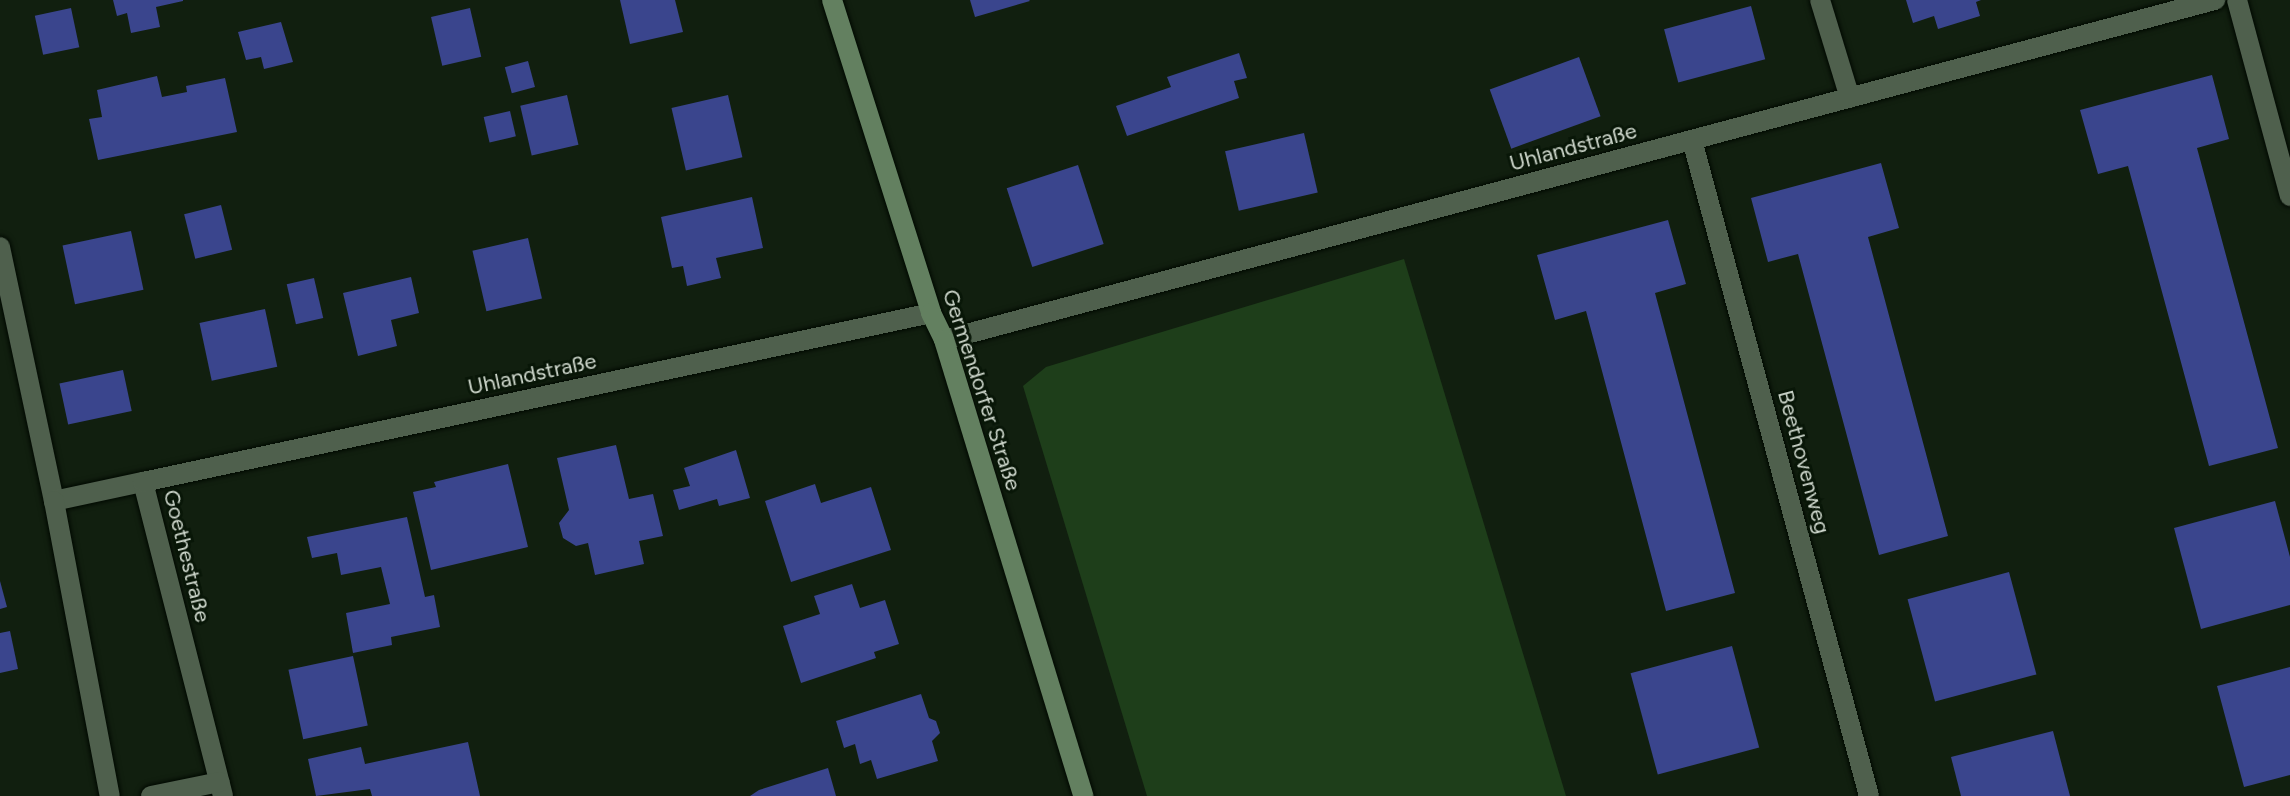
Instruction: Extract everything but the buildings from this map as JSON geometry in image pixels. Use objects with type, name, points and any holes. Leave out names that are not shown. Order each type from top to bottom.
[{"type":"main road","name":"Germendorfer Straße","points":[[832,0],[931,313],[944,340],[1083,796]]},
{"type":"street","points":[[1820,0],[1850,98]]},
{"type":"street","name":"Uhlandstraße","points":[[944,340],[2215,0]]},
{"type":"street","points":[[2237,0],[2290,196]]},
{"type":"street","name":"Beethovenweg","points":[[1692,140],[1869,796]]},
{"type":"street","points":[[0,247],[54,501],[110,796]]},
{"type":"street","name":"Uhlandstraße","points":[[143,482],[931,313]]},
{"type":"street","name":"Goethestraße","points":[[54,501],[143,482],[222,789]]},
{"type":"street","points":[[151,796],[222,789]]},
{"type":"green space","points":[[1404,259],[1566,796],[1147,796],[1023,386],[1046,367]]}]
